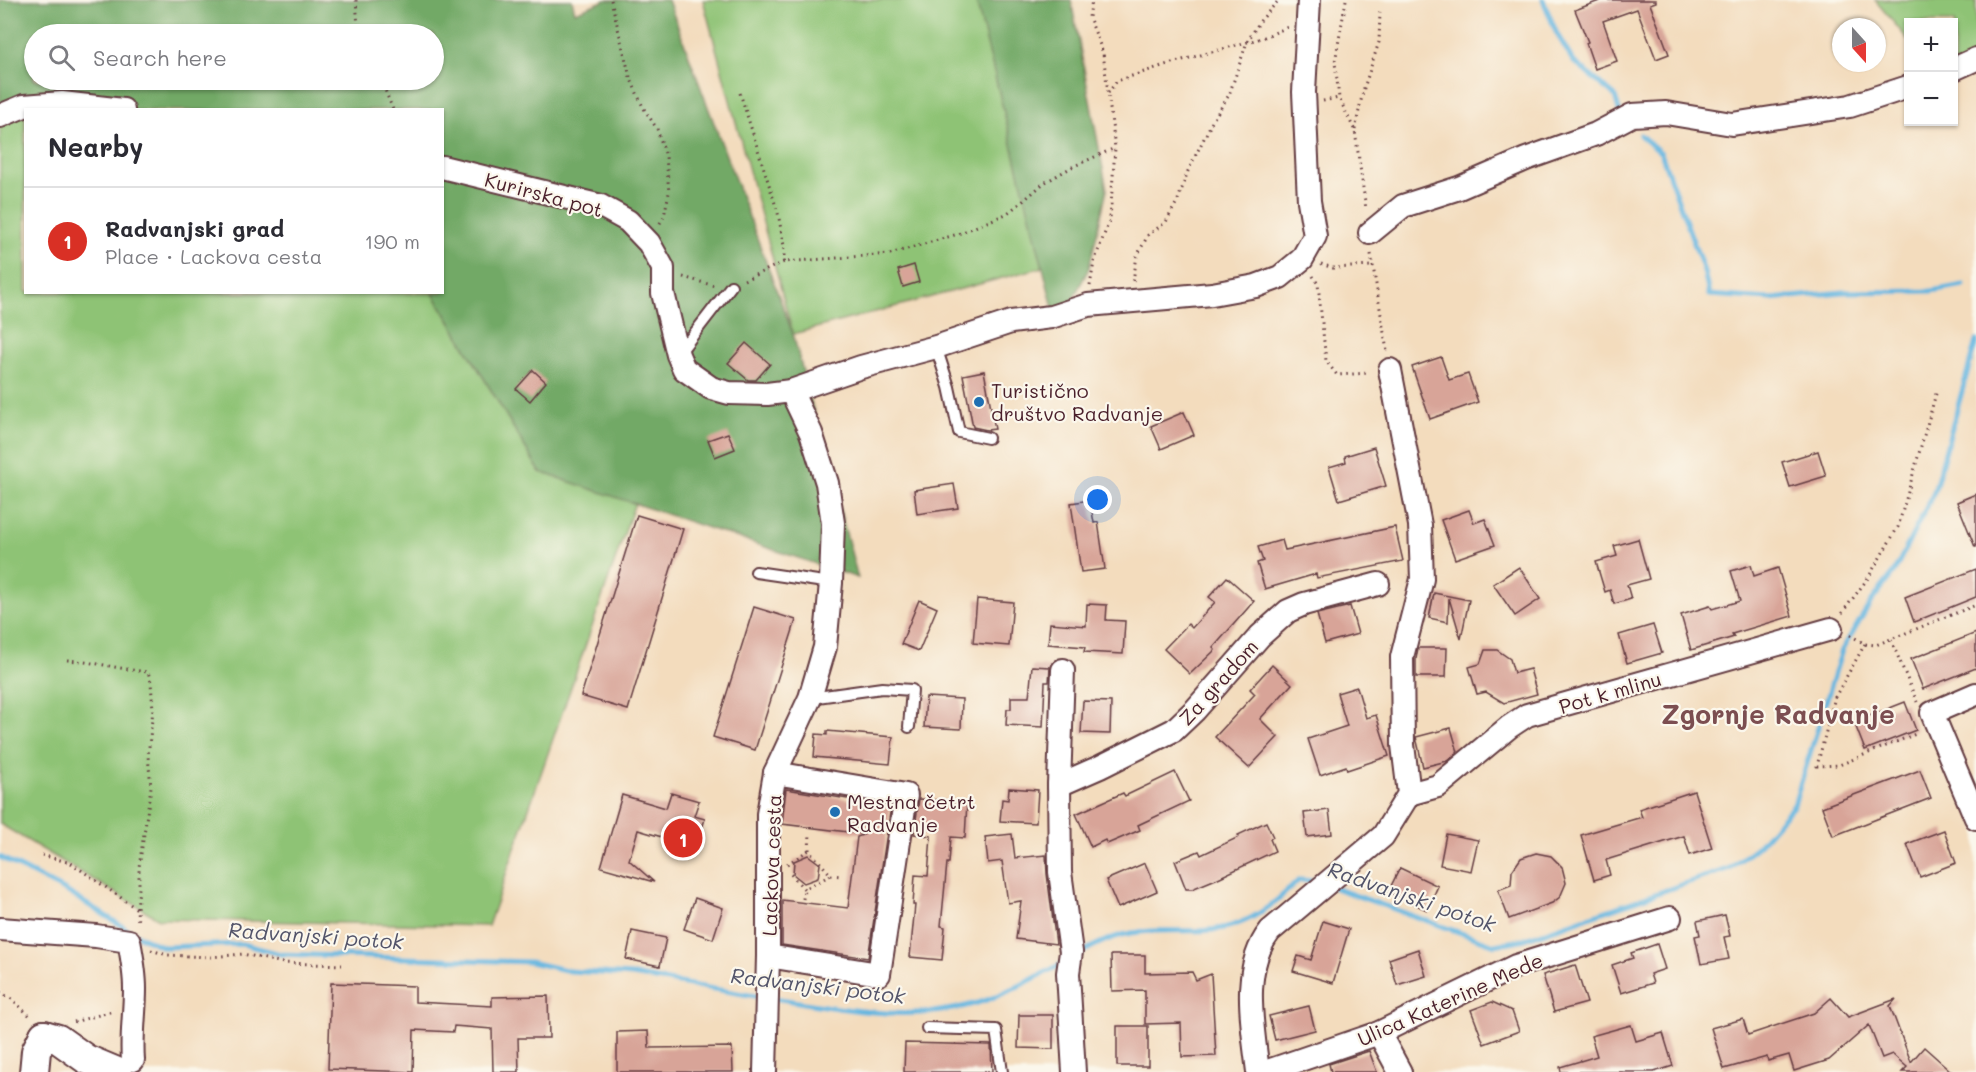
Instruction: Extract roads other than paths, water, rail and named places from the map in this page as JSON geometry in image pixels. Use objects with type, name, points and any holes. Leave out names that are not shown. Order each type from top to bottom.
[{"type":"street","name":"Kurirska pot","points":[[444,167],[601,206],[628,221],[649,243],[663,268],[663,293],[678,355],[684,369],[711,388],[747,394],[791,391],[861,367],[936,347],[1011,322],[1051,317],[1088,305],[1212,294],[1256,286],[1280,277],[1302,259],[1315,236],[1309,201],[1304,92],[1309,9]]},
{"type":"street","points":[[1958,67],[1976,58]]},
{"type":"street","points":[[1370,233],[1403,206],[1459,188],[1526,159],[1596,134],[1632,115],[1666,113],[1732,124],[1841,108],[1904,88]]},
{"type":"street","points":[[0,116],[24,106],[62,103],[106,108]]},
{"type":"street","points":[[1258,1072],[1252,1021],[1252,970],[1261,942],[1270,931],[1383,836],[1409,794],[1403,745],[1402,657],[1422,579],[1420,525],[1390,370]]},
{"type":"street","name":"Lackova cesta","points":[[765,1072],[768,814],[775,773],[810,698],[825,647],[831,583],[833,523],[826,483],[811,433],[791,391]]},
{"type":"street","name":"Za gradom","points":[[1059,785],[1110,763],[1174,730],[1195,710],[1260,636],[1288,611],[1304,604],[1377,584]]},
{"type":"street","name":"Pot k mlinu","points":[[1409,794],[1438,786],[1509,727],[1527,715],[1831,629]]},
{"type":"street","points":[[1063,669],[1059,785],[1060,872],[1070,963],[1074,1072]]},
{"type":"street","points":[[1976,694],[1935,719],[1976,818]]},
{"type":"street","name":"Lackova cesta","points":[[768,957],[879,974],[906,795],[775,773]]},
{"type":"street","name":"Ulica Katerine Mede","points":[[1265,1072],[1379,1033],[1516,966],[1670,918]]},
{"type":"street","points":[[0,928],[96,936],[133,934],[135,991],[131,1038],[121,1068],[86,1059],[58,1039],[44,1035]]},
{"type":"street","points":[[1379,1033],[1400,1072]]},
{"type":"street","points":[[34,1072],[36,1051],[44,1035]]},
{"type":"street","points":[[44,1035],[43,1064],[46,1072]]},
{"type":"street","points":[[44,1035],[70,1067],[77,1072]]},
{"type":"lane","points":[[678,355],[731,286]]},
{"type":"lane","points":[[936,347],[949,387],[959,432],[988,438]]},
{"type":"lane","points":[[756,572],[831,583]]},
{"type":"lane","points":[[810,698],[882,688],[912,690],[909,728]]},
{"type":"lane","points":[[927,1028],[996,1030],[1002,1072]]},
{"type":"waterway","points":[[1543,0],[1557,34],[1573,61],[1615,96],[1620,114]]},
{"type":"waterway","points":[[1640,135],[1661,153],[1704,271],[1709,295],[1770,299],[1843,292],[1931,291],[1964,285]]},
{"type":"waterway","name":"Radvanjski potok","points":[[1332,887],[1495,945],[1525,939],[1730,868],[1758,846],[1794,805],[1842,650],[1871,602],[1894,572],[1934,492],[1976,341]]},
{"type":"waterway","name":"Radvanjski potok","points":[[0,857],[66,891],[133,933],[163,947],[242,944],[281,954],[530,962],[570,971],[632,975],[761,997]]},
{"type":"waterway","name":"Radvanjski potok","points":[[1076,956],[1106,940],[1131,933],[1209,930],[1241,923],[1276,901],[1299,880],[1318,881]]},
{"type":"waterway","name":"Radvanjski potok","points":[[774,998],[872,1012],[921,1013],[970,1005],[994,997],[1062,964]]},
{"type":"place","name":"Turistično društvo Radvanje","points":[[979,402]]},
{"type":"place","name":"Mestna četrt Radvanje","points":[[835,812]]},
{"type":"place","name":"Radvanjski grad","points":[[683,838]]},
{"type":"district","name":"Zgornje Radvanje","points":[[1778,714]]}]
